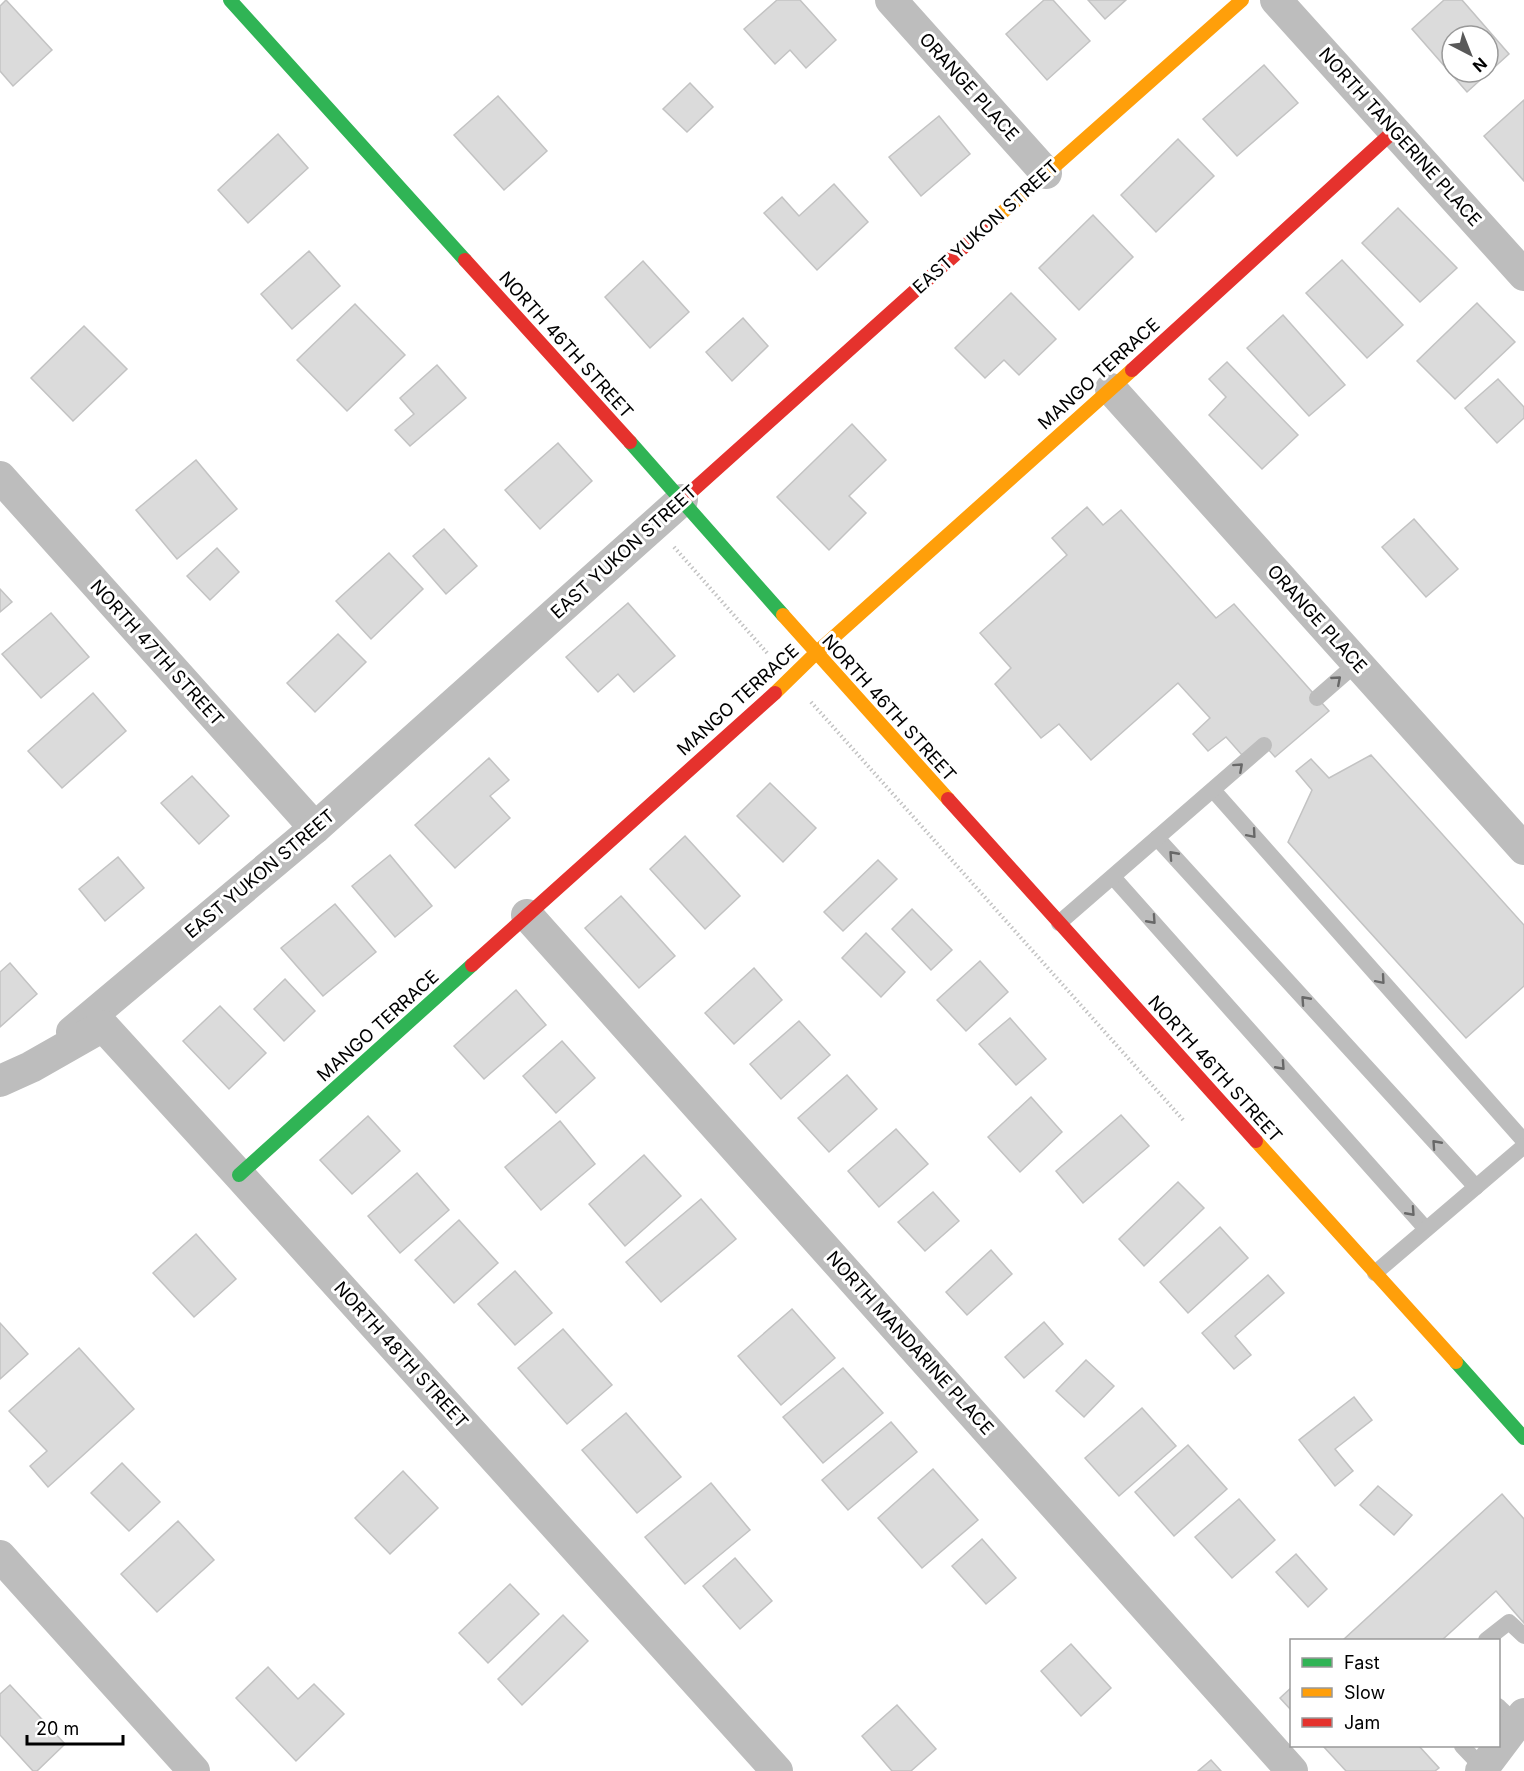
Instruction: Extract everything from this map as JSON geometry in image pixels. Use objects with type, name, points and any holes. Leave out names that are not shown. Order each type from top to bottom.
[{"type":"street","name":"NORTH 46TH STREET","points":[[230,0],[1524,1438]]},
{"type":"street","name":"ORANGE PLACE","points":[[891,0],[1046,173]]},
{"type":"street","name":"EAST YUKON STREET","points":[[0,1097],[31,1067],[315,828],[1242,0]]},
{"type":"street","name":"NORTH TANGERINE PLACE","points":[[1276,0],[1524,275]]},
{"type":"street","name":"MANGO TERRACE","points":[[239,1175],[1395,130]]},
{"type":"street","name":"ORANGE PLACE","points":[[1111,388],[1524,849]]},
{"type":"street","name":"NORTH 47TH STREET","points":[[0,477],[315,828]]},
{"type":"street","name":"NORTH MANDARINE PLACE","points":[[527,915],[1292,1771]]},
{"type":"street","name":"NORTH 48TH STREET","points":[[0,1081],[31,1067],[103,1026],[777,1771]]},
{"type":"street","points":[[0,1556],[194,1771]]},
{"type":"street","points":[[1500,1737],[1513,1714]]},
{"type":"street","points":[[1482,1770],[1495,1747]]},
{"type":"lane","points":[[1317,698],[1357,663]]},
{"type":"lane","points":[[1059,923],[1264,745]]},
{"type":"lane","points":[[1213,790],[1524,1141]]},
{"type":"lane","points":[[1157,838],[1476,1187]]},
{"type":"lane","points":[[1113,877],[1426,1229]]},
{"type":"lane","points":[[1375,1273],[1524,1146]]},
{"type":"lane","points":[[1488,1639],[1509,1622],[1524,1636]]},
{"type":"lane","points":[[1462,1747],[1482,1770]]},
{"type":"path","points":[[790,679],[1185,1122]]},
{"type":"building","points":[[6,0],[52,50],[13,86],[0,71],[0,6]]},
{"type":"building","points":[[777,0],[800,0],[836,40],[806,68],[790,50],[775,64],[744,29]]},
{"type":"building","points":[[1044,0],[1053,0],[1090,41],[1047,80],[1006,34]]},
{"type":"building","points":[[1088,0],[1126,0],[1105,19]]},
{"type":"building","points":[[1444,0],[1462,0],[1483,24],[1440,24],[1440,61],[1412,29]]},
{"type":"building","points":[[1500,44],[1509,54],[1500,62]]},
{"type":"building","points":[[1264,65],[1298,103],[1237,156],[1203,119]]},
{"type":"building","points":[[690,83],[713,107],[687,132],[663,109]]},
{"type":"building","points":[[1460,84],[1476,84],[1467,92]]},
{"type":"building","points":[[498,96],[547,151],[504,190],[454,135]]},
{"type":"building","points":[[1524,100],[1524,181],[1484,136]]},
{"type":"building","points":[[939,116],[970,154],[921,196],[889,157]]},
{"type":"building","points":[[278,134],[308,168],[248,223],[218,190]]},
{"type":"building","points":[[1178,139],[1214,176],[1156,232],[1121,195]]},
{"type":"building","points":[[834,184],[868,222],[817,270],[764,213],[782,197],[799,216]]},
{"type":"building","points":[[1398,208],[1457,268],[1420,302],[1362,243]]},
{"type":"building","points":[[1093,215],[1133,257],[1079,310],[1039,268]]},
{"type":"building","points":[[309,251],[340,286],[292,329],[261,294]]},
{"type":"building","points":[[1342,260],[1403,325],[1367,358],[1306,293]]},
{"type":"building","points":[[643,261],[689,312],[650,348],[605,297]]},
{"type":"building","points":[[1011,293],[1056,339],[1019,375],[1004,360],[985,378],[955,348]]},
{"type":"building","points":[[1477,303],[1515,342],[1455,399],[1417,361]]},
{"type":"building","points":[[355,304],[405,355],[347,411],[297,360]]},
{"type":"building","points":[[1283,315],[1345,385],[1309,416],[1247,348]]},
{"type":"building","points":[[743,318],[768,346],[732,381],[706,352]]},
{"type":"building","points":[[84,326],[127,369],[73,421],[31,378]]},
{"type":"building","points":[[1227,362],[1298,435],[1262,469],[1209,415],[1226,397],[1209,379]]},
{"type":"building","points":[[437,365],[466,398],[410,446],[395,430],[414,414],[400,398]]},
{"type":"building","points":[[1498,379],[1524,407],[1524,418],[1497,443],[1465,408]]},
{"type":"building","points":[[852,424],[886,460],[849,496],[866,513],[829,550],[777,497]]},
{"type":"building","points":[[558,443],[592,481],[540,529],[505,490]]},
{"type":"building","points":[[196,460],[237,509],[177,559],[136,510]]},
{"type":"building","points":[[1087,507],[1103,525],[1121,510],[1216,618],[1234,604],[1329,711],[1275,757],[1260,740],[1242,755],[1226,737],[1208,751],[1193,734],[1210,718],[1178,683],[1091,760],[1059,724],[1041,738],[995,684],[1011,668],[980,633],[1067,555],[1052,538]]},
{"type":"building","points":[[1414,519],[1458,569],[1426,597],[1382,547]]},
{"type":"building","points":[[444,529],[477,566],[446,594],[413,556]]},
{"type":"building","points":[[217,548],[239,572],[210,600],[187,576]]},
{"type":"building","points":[[389,553],[423,589],[371,639],[336,601]]},
{"type":"building","points":[[0,589],[12,602],[0,612]]},
{"type":"building","points":[[628,603],[675,656],[634,692],[618,674],[598,692],[566,657]]},
{"type":"building","points":[[51,613],[89,657],[41,698],[2,654]]},
{"type":"building","points":[[338,634],[366,662],[315,712],[287,683]]},
{"type":"building","points":[[93,693],[126,731],[62,788],[28,751]]},
{"type":"building","points":[[1371,755],[1524,925],[1524,986],[1466,1038],[1288,842],[1312,790],[1296,771],[1311,759],[1329,778]]},
{"type":"building","points":[[489,758],[509,780],[490,796],[510,818],[455,868],[415,825]]},
{"type":"building","points":[[192,776],[229,816],[199,844],[161,803]]},
{"type":"building","points":[[770,783],[816,828],[783,862],[737,816]]},
{"type":"building","points":[[685,836],[740,896],[705,929],[650,869]]},
{"type":"building","points":[[390,855],[432,906],[395,937],[352,886]]},
{"type":"building","points":[[118,857],[144,888],[105,921],[79,889]]},
{"type":"building","points":[[878,860],[897,879],[843,931],[824,912]]},
{"type":"building","points":[[621,896],[675,956],[639,988],[585,928]]},
{"type":"building","points":[[335,904],[376,952],[323,996],[281,948]]},
{"type":"building","points":[[912,909],[952,950],[931,970],[892,929]]},
{"type":"building","points":[[866,933],[905,972],[881,997],[842,958]]},
{"type":"building","points":[[980,961],[1008,992],[966,1031],[937,1000]]},
{"type":"building","points":[[10,963],[37,994],[0,1027],[0,972]]},
{"type":"building","points":[[754,968],[782,1000],[734,1044],[705,1013]]},
{"type":"building","points":[[285,979],[315,1011],[284,1041],[254,1009]]},
{"type":"building","points":[[516,990],[546,1025],[484,1079],[454,1046]]},
{"type":"building","points":[[220,1006],[266,1053],[229,1089],[183,1041]]},
{"type":"building","points":[[1010,1018],[1046,1059],[1016,1085],[979,1044]]},
{"type":"building","points":[[799,1021],[830,1055],[781,1099],[750,1064]]},
{"type":"building","points":[[562,1041],[595,1078],[556,1113],[523,1076]]},
{"type":"building","points":[[847,1075],[877,1109],[829,1152],[798,1118]]},
{"type":"building","points":[[1031,1097],[1062,1132],[1020,1172],[988,1137]]},
{"type":"building","points":[[1121,1115],[1149,1146],[1083,1203],[1056,1171]]},
{"type":"building","points":[[368,1116],[400,1151],[352,1194],[320,1160]]},
{"type":"building","points":[[560,1121],[595,1164],[541,1210],[505,1167]]},
{"type":"building","points":[[896,1129],[928,1164],[879,1207],[848,1171]]},
{"type":"building","points":[[644,1155],[681,1196],[625,1246],[589,1204]]},
{"type":"building","points":[[417,1173],[449,1210],[400,1253],[368,1216]]},
{"type":"building","points":[[1178,1182],[1204,1208],[1144,1266],[1119,1239]]},
{"type":"building","points":[[933,1192],[959,1221],[925,1251],[898,1222]]},
{"type":"building","points":[[701,1199],[736,1239],[661,1302],[626,1262]]},
{"type":"building","points":[[459,1220],[498,1263],[454,1303],[415,1260]]},
{"type":"building","points":[[1220,1227],[1248,1258],[1188,1313],[1160,1282]]},
{"type":"building","points":[[196,1234],[236,1279],[194,1317],[153,1273]]},
{"type":"building","points":[[991,1250],[1012,1274],[967,1315],[946,1292]]},
{"type":"building","points":[[515,1271],[552,1313],[515,1345],[478,1304]]},
{"type":"building","points":[[1268,1275],[1284,1293],[1235,1336],[1251,1355],[1234,1369],[1202,1333]]},
{"type":"building","points":[[792,1309],[835,1358],[781,1405],[738,1356]]},
{"type":"building","points":[[1044,1322],[1063,1344],[1024,1378],[1005,1357]]},
{"type":"building","points":[[0,1323],[28,1354],[0,1379]]},
{"type":"building","points":[[563,1329],[612,1385],[567,1424],[518,1368]]},
{"type":"building","points":[[79,1348],[134,1409],[48,1487],[30,1466],[47,1451],[9,1411]]},
{"type":"building","points":[[1086,1360],[1114,1386],[1084,1417],[1056,1391]]},
{"type":"building","points":[[843,1368],[883,1413],[823,1463],[783,1417]]},
{"type":"building","points":[[1354,1397],[1372,1420],[1335,1449],[1353,1471],[1335,1486],[1299,1440]]},
{"type":"building","points":[[1142,1408],[1176,1446],[1119,1496],[1085,1458]]},
{"type":"building","points":[[626,1413],[681,1477],[637,1513],[582,1450]]},
{"type":"building","points":[[891,1422],[917,1452],[848,1510],[822,1480]]},
{"type":"building","points":[[1188,1445],[1227,1489],[1174,1536],[1135,1492]]},
{"type":"building","points":[[122,1463],[160,1502],[129,1531],[91,1493]]},
{"type":"building","points":[[933,1469],[978,1520],[922,1568],[878,1518]]},
{"type":"building","points":[[403,1471],[438,1508],[390,1554],[355,1518]]},
{"type":"building","points":[[711,1483],[750,1530],[685,1584],[645,1537]]},
{"type":"building","points":[[1378,1486],[1412,1515],[1394,1535],[1360,1505]]},
{"type":"building","points":[[1502,1494],[1524,1519],[1524,1623],[1496,1591],[1443,1639],[1344,1639]]},
{"type":"building","points":[[1239,1499],[1275,1540],[1232,1578],[1195,1537]]},
{"type":"building","points":[[178,1521],[214,1560],[157,1612],[121,1574]]},
{"type":"building","points":[[982,1539],[1016,1578],[986,1604],[952,1566]]},
{"type":"building","points":[[1296,1554],[1327,1589],[1308,1607],[1276,1572]]},
{"type":"building","points":[[735,1558],[772,1601],[740,1629],[703,1586]]},
{"type":"building","points":[[510,1584],[539,1614],[488,1663],[459,1633]]},
{"type":"building","points":[[563,1615],[588,1641],[522,1705],[498,1679]]},
{"type":"building","points":[[1071,1644],[1111,1688],[1081,1716],[1041,1671]]},
{"type":"building","points":[[268,1667],[298,1699],[314,1684],[344,1714],[296,1761],[236,1698]]},
{"type":"building","points":[[10,1685],[65,1744],[37,1771],[33,1771],[0,1735],[0,1694]]},
{"type":"building","points":[[1290,1689],[1290,1709],[1280,1698]]},
{"type":"building","points":[[897,1705],[936,1749],[911,1771],[892,1771],[862,1736]]},
{"type":"building","points":[[1324,1747],[1420,1747],[1439,1768],[1435,1771],[1346,1771]]},
{"type":"building","points":[[1211,1760],[1221,1771],[1198,1771]]},
{"type":"traffic: fast","points":[[230,0],[465,260]]},
{"type":"traffic: fast","points":[[630,442],[783,615]]},
{"type":"traffic: fast","points":[[239,1175],[472,965]]},
{"type":"traffic: fast","points":[[1456,1362],[1524,1438]]},
{"type":"traffic: slow","points":[[996,218],[1242,0]]},
{"type":"traffic: slow","points":[[775,693],[816,653],[1132,370]]},
{"type":"traffic: slow","points":[[783,615],[948,799]]},
{"type":"traffic: slow","points":[[1256,1141],[1456,1362]]},
{"type":"traffic: jam","points":[[1132,370],[1395,130]]},
{"type":"traffic: jam","points":[[682,500],[996,218]]},
{"type":"traffic: jam","points":[[465,260],[630,442]]},
{"type":"traffic: jam","points":[[472,965],[775,693]]},
{"type":"traffic: jam","points":[[948,799],[1256,1141]]}]
